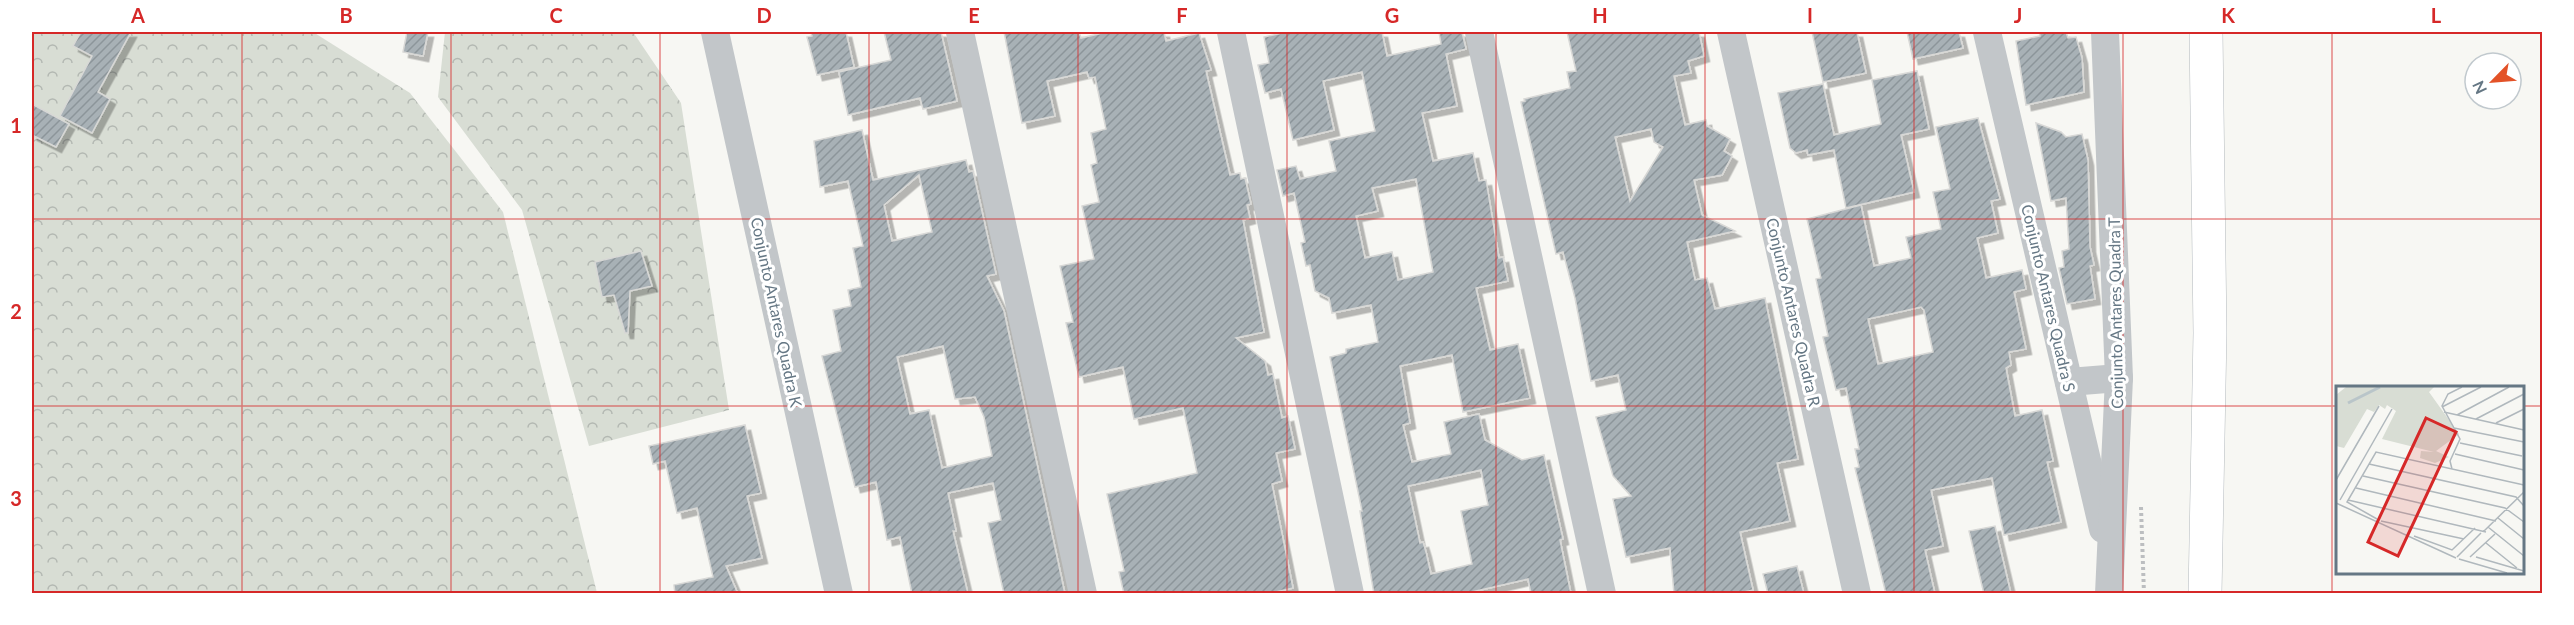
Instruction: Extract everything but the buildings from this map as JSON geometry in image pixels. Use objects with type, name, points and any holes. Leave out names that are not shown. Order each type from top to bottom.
[{"type":"main road","points":[[2205,594],[2210,333],[2206,32]]},
{"type":"street","name":"Conjunto Antares Quadra K","points":[[715,32],[838,594]]},
{"type":"street","points":[[960,32],[1083,594]]},
{"type":"street","points":[[1231,32],[1350,594]]},
{"type":"street","points":[[1479,32],[1602,594]]},
{"type":"street","name":"Conjunto Antares Quadra R","points":[[1731,32],[1857,594]]},
{"type":"street","name":"Conjunto Antares Quadra S","points":[[1987,32],[2110,564]]},
{"type":"street","name":"Conjunto Antares Quadra T","points":[[2105,32],[2119,378],[2109,594]]},
{"type":"street","points":[[2069,382],[2119,378]]},
{"type":"green space","points":[[32,32],[313,32],[410,93],[503,212],[597,593],[32,593]]},
{"type":"green space","points":[[445,32],[633,32],[681,103],[729,410],[589,446],[522,210],[438,97]]}]
